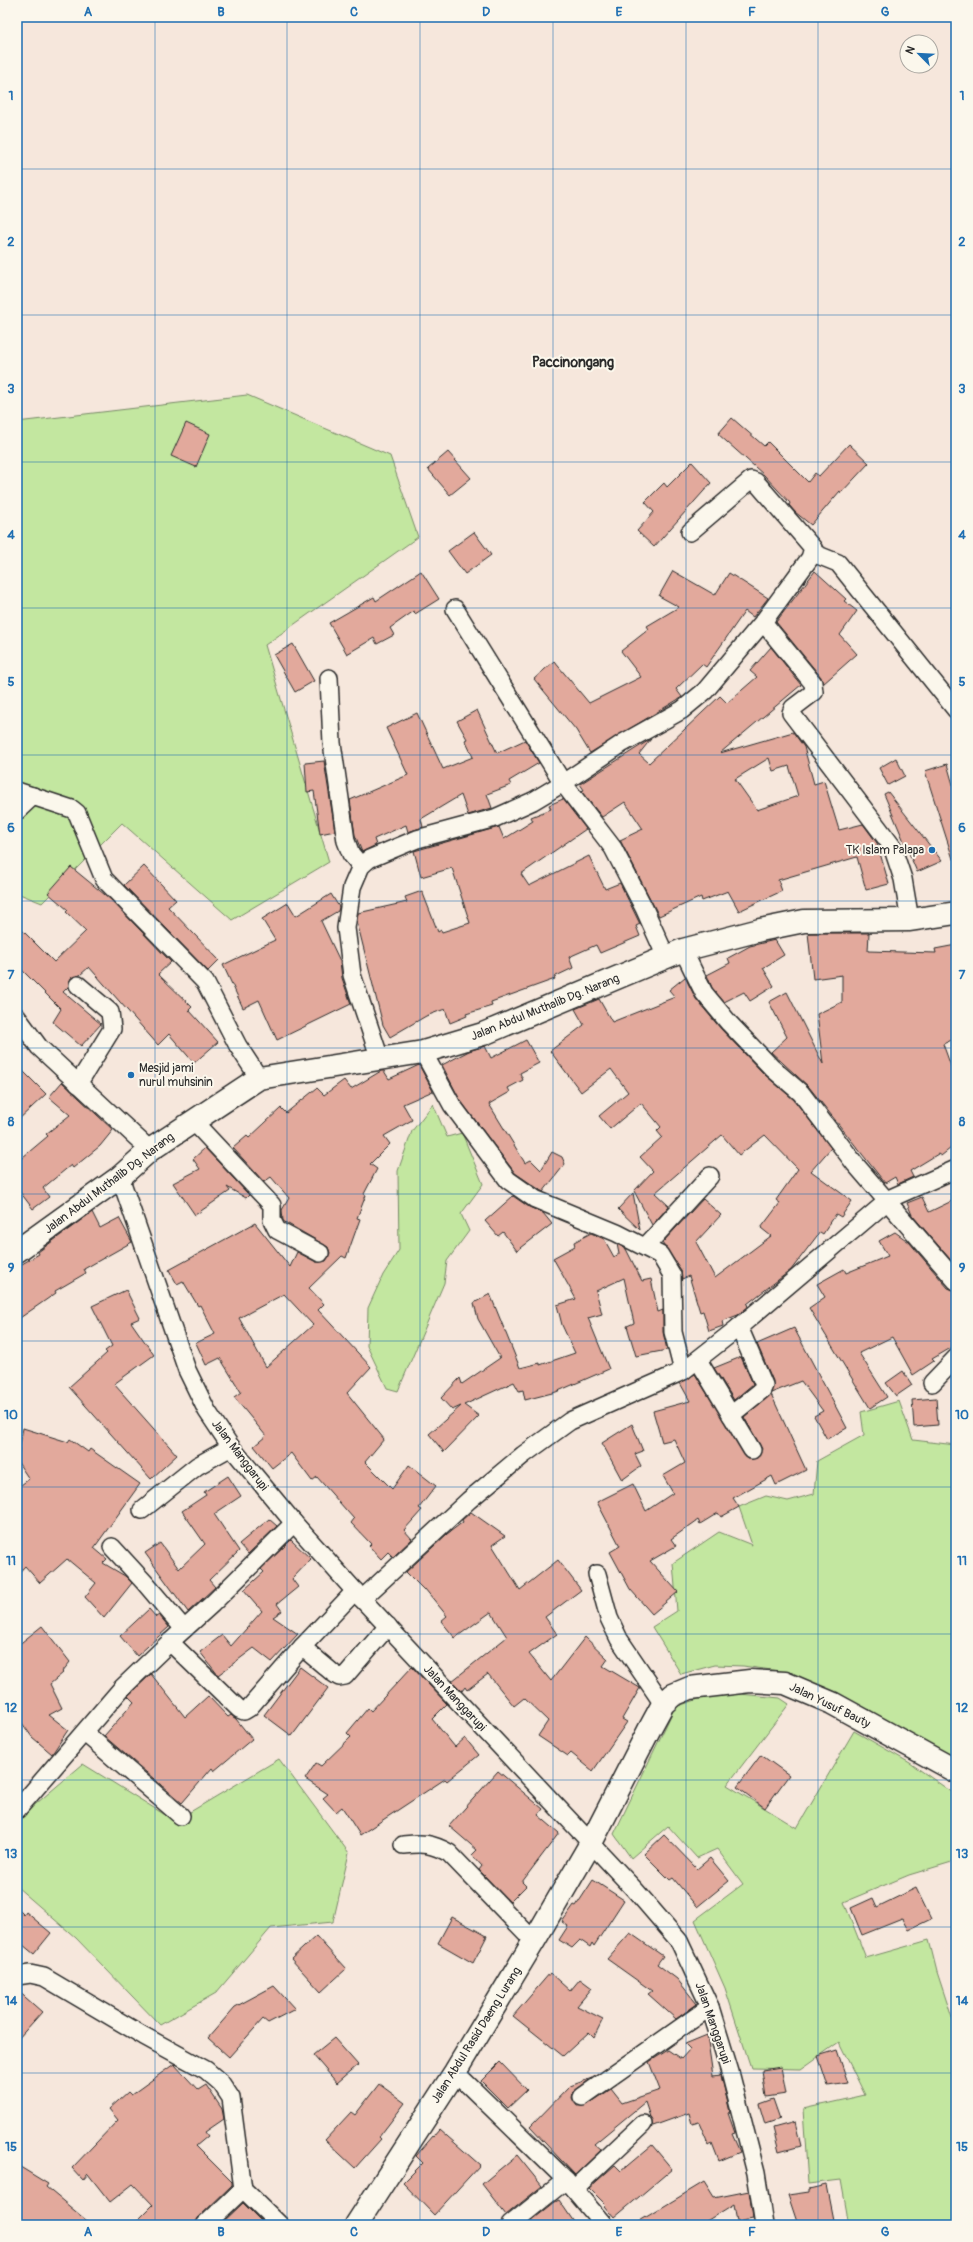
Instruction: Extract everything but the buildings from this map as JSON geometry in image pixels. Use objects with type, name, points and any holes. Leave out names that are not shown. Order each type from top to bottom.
[{"type":"main road","name":"Jalan Abdul Muthalib Dg. Narang","points":[[17,1251],[120,1177],[150,1150],[259,1078],[423,1052],[483,1034],[674,953],[760,930],[804,921],[910,920],[956,913]]},
{"type":"main road","name":"Jalan Yusuf Bauty","points":[[591,1843],[664,1704],[674,1695],[690,1688],[750,1681],[785,1683],[832,1703],[956,1771]]},
{"type":"main road","name":"Jalan Abdul Rasid Daeng Lurang","points":[[356,2225],[455,2072],[534,1942],[591,1843]]},
{"type":"street","points":[[380,1059],[352,975],[346,928],[352,887],[360,866],[368,859],[417,839],[495,818],[533,801],[623,743],[682,710],[705,691],[763,622],[813,553],[813,548],[756,482],[751,480],[690,532]]},
{"type":"street","points":[[813,553],[838,563],[956,710]]},
{"type":"street","points":[[455,609],[563,783],[613,848],[644,908],[674,953],[729,1023],[772,1068],[801,1093],[855,1164],[956,1281]]},
{"type":"street","points":[[763,622],[812,683],[814,692],[793,708],[791,713],[892,846],[903,879],[910,920]]},
{"type":"street","points":[[329,678],[332,743],[346,841],[351,854],[360,866]]},
{"type":"street","points":[[17,811],[25,794],[72,809],[77,814],[104,878],[205,982],[238,1046],[259,1078]]},
{"type":"street","points":[[78,985],[110,1012],[112,1029],[78,1084]]},
{"type":"street","points":[[17,1017],[39,1047],[150,1150]]},
{"type":"street","points":[[423,1052],[452,1105],[508,1180],[535,1199],[646,1246],[660,1255],[672,1275],[673,1332],[683,1371]]},
{"type":"street","points":[[194,1122],[272,1205],[272,1220],[277,1230],[320,1253]]},
{"type":"street","points":[[170,1642],[239,1709],[244,1710],[249,1708],[302,1646],[523,1454],[570,1421],[683,1371],[739,1327],[887,1202],[956,1169]]},
{"type":"street","points":[[646,1246],[710,1176]]},
{"type":"street","name":"Jalan Manggarupi","points":[[120,1177],[187,1370],[207,1411],[231,1448],[294,1523],[359,1595],[635,1890],[679,1941],[710,2006],[730,2072],[756,2173],[764,2225]]},
{"type":"street","points":[[731,1415],[762,1390],[764,1385],[739,1327]]},
{"type":"street","points":[[932,1383],[956,1358]]},
{"type":"street","points":[[698,1360],[752,1450]]},
{"type":"street","points":[[142,1510],[196,1466],[231,1448]]},
{"type":"street","points":[[17,1810],[85,1733],[122,1688],[294,1523]]},
{"type":"street","points":[[112,1547],[184,1629]]},
{"type":"street","points":[[597,1574],[609,1618],[619,1639],[664,1704]]},
{"type":"street","points":[[302,1646],[333,1673],[339,1677],[344,1676],[388,1626]]},
{"type":"street","points":[[85,1733],[181,1816]]},
{"type":"street","points":[[403,1845],[423,1843],[436,1846],[449,1853],[534,1942]]},
{"type":"street","points":[[17,1976],[30,1974],[44,1978],[206,2070],[221,2083],[231,2098],[243,2189],[280,2225]]},
{"type":"street","points":[[582,2097],[710,2006]]},
{"type":"street","points":[[455,2072],[570,2184],[604,2225]]},
{"type":"street","points":[[510,2225],[570,2184],[643,2124]]},
{"type":"street","points":[[205,2225],[243,2189]]},
{"type":"green space","points":[[247,395],[390,456],[418,537],[265,645],[329,862],[232,920],[122,823],[42,903],[17,893],[17,422]]},
{"type":"green space","points":[[433,1104],[447,1137],[462,1133],[483,1184],[461,1214],[469,1231],[447,1261],[444,1283],[398,1391],[387,1388],[367,1346],[368,1308],[383,1275],[399,1250],[398,1171],[412,1131]]},
{"type":"green space","points":[[899,1401],[913,1440],[956,1445],[956,1762],[786,1672],[743,1666],[715,1665],[681,1674],[652,1627],[677,1611],[673,1563],[719,1532],[752,1545],[739,1507],[766,1496],[788,1501],[814,1494],[817,1461],[864,1435],[861,1412]]},
{"type":"green space","points":[[720,1692],[780,1698],[789,1704],[727,1785],[797,1828],[854,1731],[910,1763],[956,1795],[956,1863],[955,1861],[909,1875],[844,1902],[866,1958],[929,1940],[937,1972],[956,2030],[956,2225],[849,2225],[841,2180],[808,2184],[803,2109],[865,2095],[839,2042],[801,2069],[751,2068],[725,1988],[695,1920],[743,1884],[717,1849],[697,1858],[668,1826],[631,1858],[614,1834],[675,1707]]},
{"type":"green space","points":[[279,1759],[349,1853],[333,1922],[271,1928],[216,1993],[160,2025],[76,1938],[17,1887],[17,1820],[83,1764],[175,1821]]},
{"type":"place","name":"TK Islam Palapa","points":[[932,850]]},
{"type":"place","name":"Mesjid jami nurul muhsinin","points":[[131,1075]]},
{"type":"district","name":"Paccinongang","points":[[573,362]]}]
